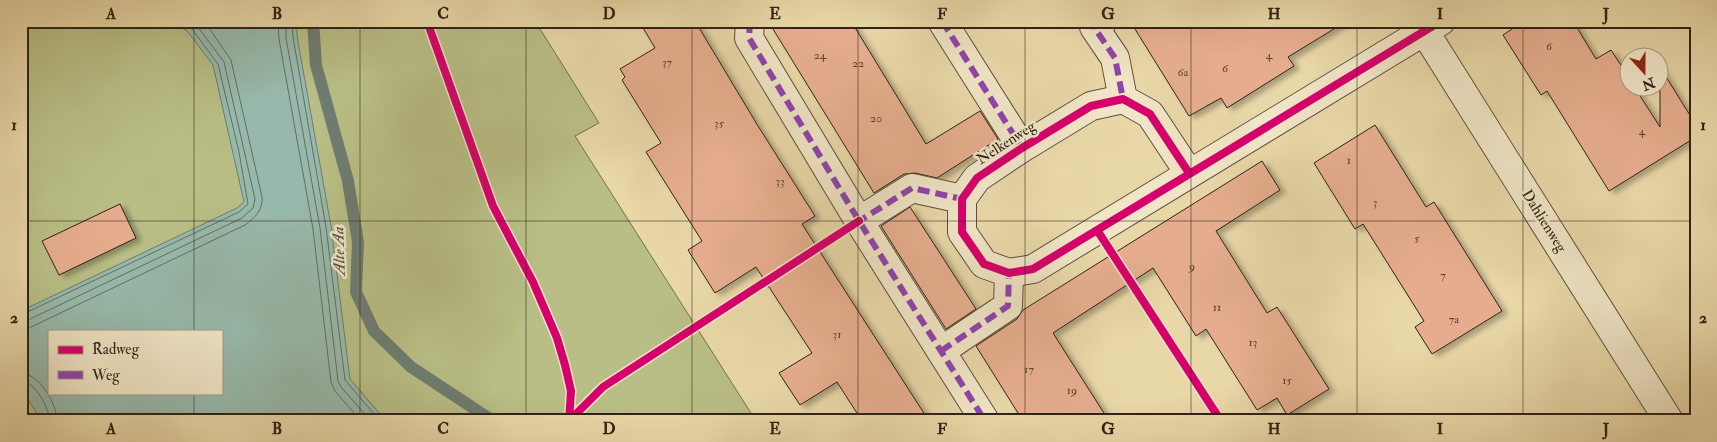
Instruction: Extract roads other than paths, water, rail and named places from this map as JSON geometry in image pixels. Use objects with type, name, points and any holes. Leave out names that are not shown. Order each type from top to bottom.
[{"type":"street","points":[[750,21],[749,38],[859,221],[985,421]]},
{"type":"street","name":"Nelkenweg","points":[[942,21],[1022,148]]},
{"type":"street","points":[[1103,21],[1094,27],[1115,58],[1123,99],[1150,114],[1189,173]]},
{"type":"street","points":[[859,221],[912,188],[962,199],[962,232],[984,264],[1009,274],[1033,269],[1428,24]]},
{"type":"street","name":"Dahlienweg","points":[[1428,24],[1669,421]]},
{"type":"street","name":"Nelkenweg","points":[[962,199],[977,178],[1022,148],[1091,106],[1123,99]]},
{"type":"street","points":[[941,351],[1008,306],[1009,274]]},
{"type":"water","points":[[172,21],[297,21],[297,36],[331,226],[350,379],[386,421],[39,421],[38,415],[21,389],[21,311],[237,208],[244,202],[213,65],[188,32]]},
{"type":"waterway","name":"Alte Aa","points":[[313,21],[316,65],[348,181],[358,242],[356,292],[374,331],[411,367],[493,421]]}]
